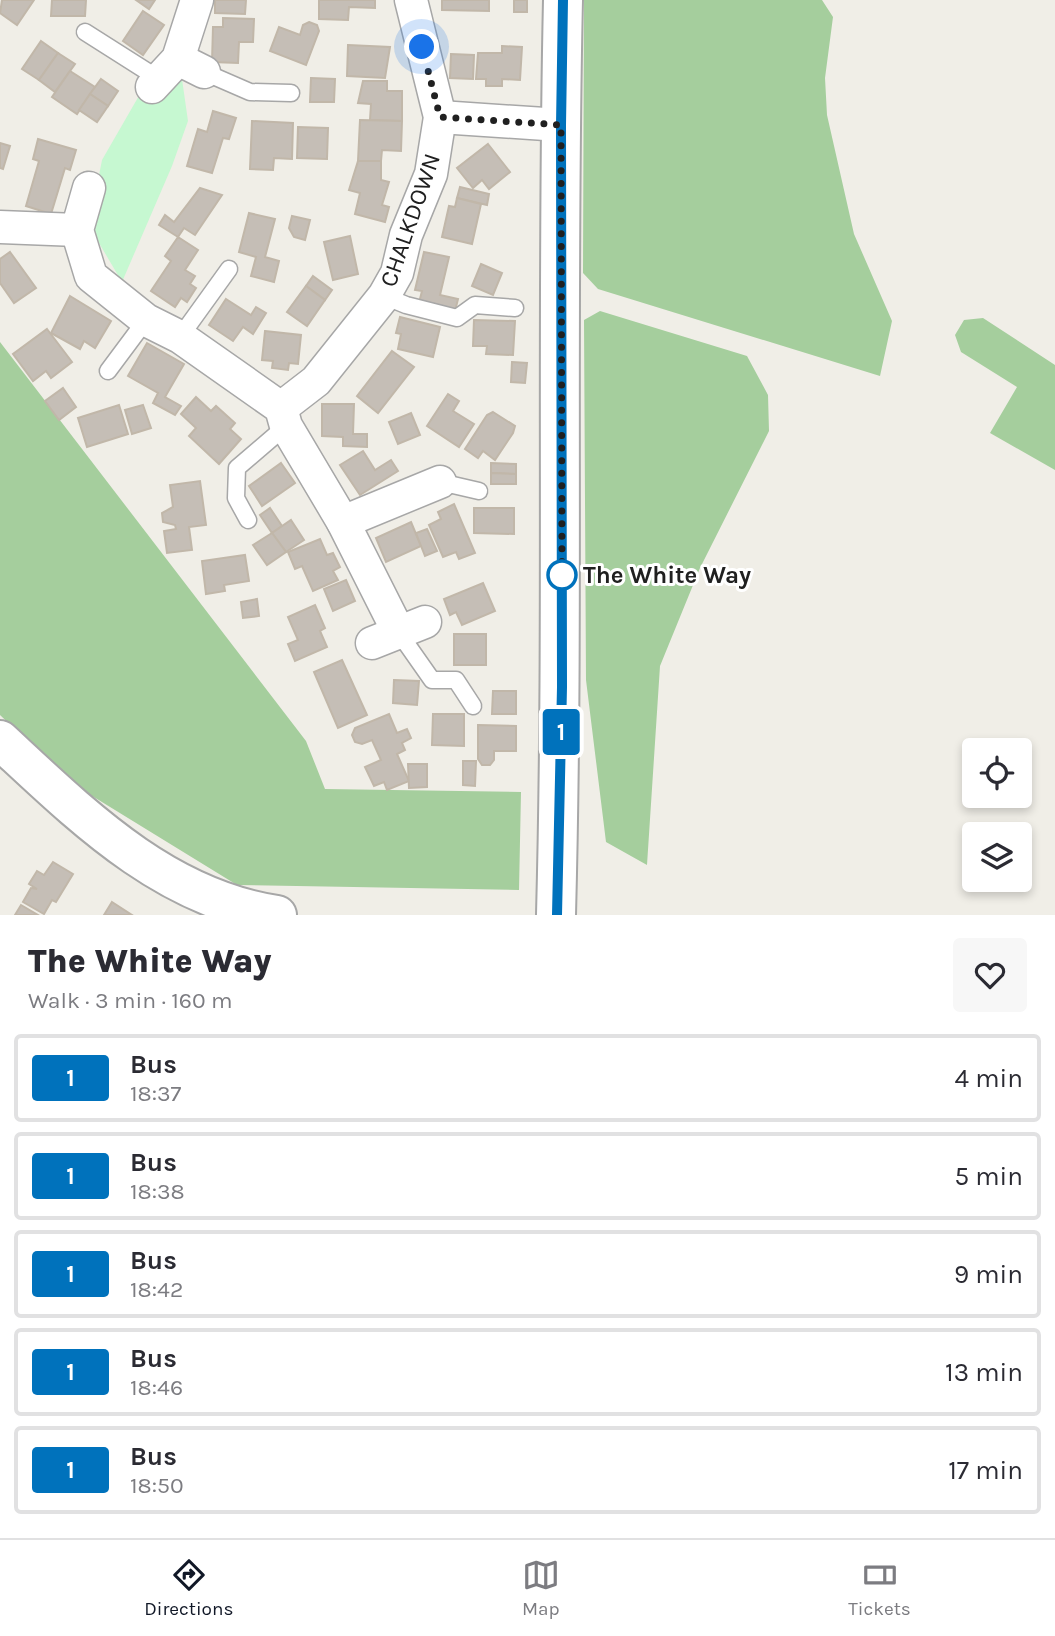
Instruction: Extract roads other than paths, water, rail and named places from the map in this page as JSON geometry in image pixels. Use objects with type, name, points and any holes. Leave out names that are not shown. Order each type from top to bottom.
[{"type":"street","points":[[173,74],[197,0]]},
{"type":"street","name":"CHALKDOWN","points":[[283,417],[316,381],[384,296],[397,273],[406,235],[430,174],[440,117],[411,0]]},
{"type":"street","points":[[556,915],[562,687],[563,0]]},
{"type":"street","points":[[440,117],[561,125]]},
{"type":"street","points":[[89,188],[77,230],[91,276],[146,320],[180,337],[283,417],[343,523],[399,633]]},
{"type":"street","points":[[0,226],[77,230]]},
{"type":"street","points":[[343,523],[432,478]]},
{"type":"street","points":[[0,740],[94,827],[167,876],[207,894],[278,915]]},
{"type":"lane","points":[[85,32],[173,74],[250,92],[292,93]]},
{"type":"lane","points":[[180,337],[229,269]]},
{"type":"lane","points":[[384,296],[405,305],[457,318],[475,305],[515,307]]},
{"type":"lane","points":[[108,371],[146,320]]},
{"type":"lane","points":[[248,520],[236,498],[237,468],[283,417]]},
{"type":"lane","points":[[432,478],[479,491]]},
{"type":"lane","points":[[399,633],[432,680],[456,680],[473,706]]},
{"type":"place","name":"The White Way","points":[[562,575]]}]
